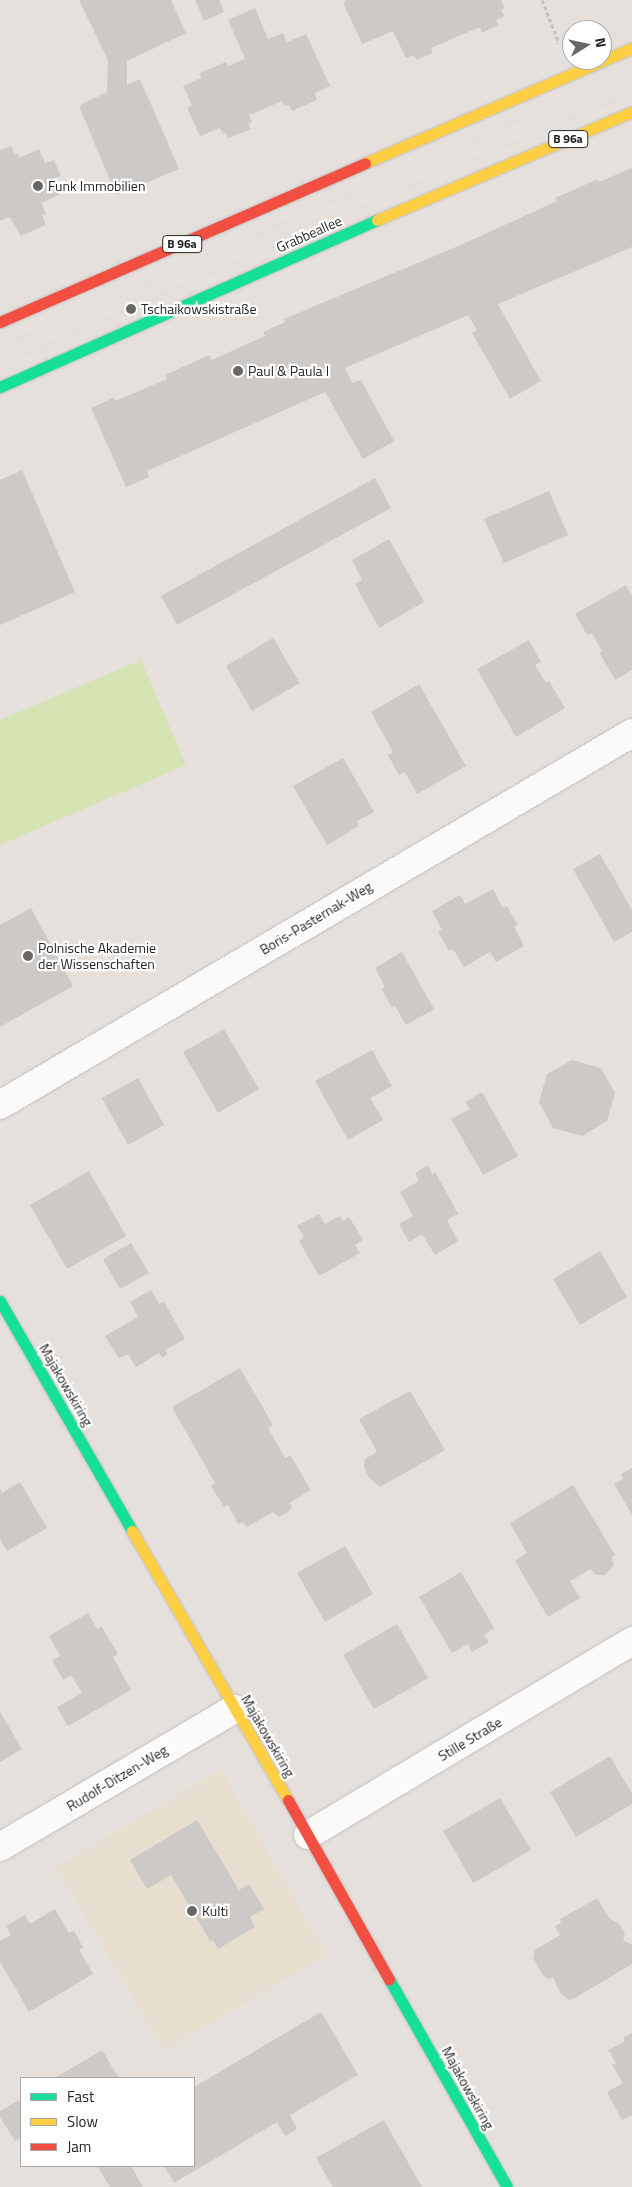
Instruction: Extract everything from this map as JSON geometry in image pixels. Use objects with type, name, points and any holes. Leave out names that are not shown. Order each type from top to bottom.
[{"type":"main road","name":"B 96a","points":[[0,322],[231,223],[459,121],[632,48]]},
{"type":"main road","name":"Grabbeallee","points":[[0,387],[354,231],[632,112]]},
{"type":"main road","name":"Majakowskiring","points":[[0,1301],[308,1835],[507,2187]]},
{"type":"street","name":"Boris-Pasternak-Weg","points":[[0,1105],[632,733]]},
{"type":"street","name":"Stille Straße","points":[[308,1835],[632,1642]]},
{"type":"street","name":"Rudolf-Ditzen-Weg","points":[[0,1847],[234,1709]]},
{"type":"path","points":[[542,0],[561,46]]},
{"type":"shaded area","name":"Kulti","points":[[221,1769],[327,1955],[164,2051],[56,1867]]},
{"type":"green space","points":[[141,660],[186,765],[0,845],[0,720]]},
{"type":"building","points":[[79,0],[171,0],[186,33],[127,61],[127,85],[140,79],[179,169],[116,195],[79,106],[107,92],[108,60]]},
{"type":"building","points":[[195,0],[219,0],[224,12],[204,21]]},
{"type":"building","points":[[347,0],[501,0],[505,8],[501,10],[504,16],[496,20],[499,25],[482,33],[480,27],[431,48],[433,53],[416,60],[414,55],[406,58],[393,31],[362,44],[343,2]]},
{"type":"building","points":[[255,8],[268,39],[283,33],[287,42],[306,34],[330,86],[315,93],[317,100],[292,111],[289,105],[285,106],[282,101],[249,115],[252,122],[248,123],[251,129],[228,138],[226,133],[223,134],[220,128],[200,136],[187,108],[192,105],[183,86],[201,78],[200,73],[226,62],[228,66],[245,59],[228,20]]},
{"type":"building","points":[[11,146],[15,155],[17,153],[19,158],[39,149],[45,163],[54,160],[61,176],[52,180],[59,195],[41,203],[46,214],[42,215],[46,225],[21,236],[10,217],[0,221],[0,150]]},
{"type":"building","points":[[632,168],[632,247],[498,304],[541,381],[510,399],[472,333],[477,330],[468,315],[345,368],[352,383],[361,380],[394,441],[363,459],[325,392],[147,471],[149,477],[126,487],[91,408],[113,398],[115,401],[167,379],[165,375],[209,355],[212,360],[265,336],[263,332],[285,322],[284,319],[463,244],[557,201],[555,198],[598,179],[599,182]]},
{"type":"building","points":[[22,470],[75,592],[0,625],[0,480]]},
{"type":"building","points":[[375,478],[391,508],[177,625],[161,596]]},
{"type":"building","points":[[549,491],[568,535],[504,563],[484,519]]},
{"type":"building","points":[[389,539],[424,602],[379,628],[355,584],[362,580],[352,560]]},
{"type":"building","points":[[626,585],[632,595],[632,670],[615,680],[599,652],[602,651],[592,633],[587,635],[575,614]]},
{"type":"building","points":[[273,638],[300,683],[252,711],[226,666]]},
{"type":"building","points":[[529,640],[541,662],[535,665],[546,683],[549,681],[565,708],[516,737],[477,669]]},
{"type":"building","points":[[419,684],[466,766],[417,794],[405,772],[399,775],[388,755],[393,752],[371,712]]},
{"type":"building","points":[[343,758],[374,812],[357,821],[359,826],[327,845],[293,786]]},
{"type":"building","points":[[600,854],[632,910],[632,932],[614,942],[573,869]]},
{"type":"building","points":[[493,889],[503,908],[507,906],[518,925],[514,927],[524,946],[496,962],[490,952],[464,967],[453,949],[449,951],[438,932],[442,930],[432,911],[460,895],[465,904]]},
{"type":"building","name":"Polnische Akademie der Wissenschaften","points":[[31,908],[73,986],[0,1027],[0,925]]},
{"type":"building","points":[[402,952],[434,1009],[406,1025],[395,1006],[392,1008],[382,989],[385,987],[375,968]]},
{"type":"building","points":[[224,1029],[259,1089],[218,1113],[183,1052]]},
{"type":"building","points":[[372,1050],[392,1086],[370,1098],[383,1120],[348,1140],[315,1081]]},
{"type":"building","points":[[572,1060],[601,1068],[615,1093],[607,1121],[582,1136],[553,1128],[539,1102],[547,1074]]},
{"type":"building","points":[[138,1078],[164,1125],[128,1145],[102,1098]]},
{"type":"building","points":[[482,1092],[518,1156],[483,1175],[451,1119],[470,1109],[465,1102]]},
{"type":"building","points":[[428,1165],[432,1174],[435,1172],[458,1214],[447,1220],[458,1241],[435,1255],[422,1234],[409,1242],[399,1224],[413,1216],[400,1192],[419,1181],[415,1173]]},
{"type":"building","points":[[89,1171],[126,1236],[67,1269],[30,1205]]},
{"type":"building","points":[[319,1214],[325,1224],[340,1216],[343,1221],[349,1217],[363,1240],[355,1245],[360,1253],[319,1276],[299,1241],[304,1237],[297,1226]]},
{"type":"building","points":[[131,1243],[149,1273],[120,1289],[103,1259]]},
{"type":"building","points":[[600,1251],[627,1297],[580,1325],[553,1279]]},
{"type":"building","points":[[151,1290],[159,1304],[164,1302],[185,1339],[165,1350],[168,1354],[162,1358],[159,1353],[136,1367],[128,1354],[119,1358],[105,1336],[138,1317],[130,1302]]},
{"type":"building","points":[[240,1368],[273,1425],[268,1428],[285,1458],[290,1455],[311,1490],[289,1503],[292,1506],[290,1511],[279,1517],[273,1512],[247,1527],[243,1522],[238,1524],[228,1505],[224,1507],[211,1486],[215,1483],[172,1407]]},
{"type":"building","points":[[410,1391],[445,1450],[380,1487],[369,1478],[364,1467],[365,1459],[377,1452],[359,1419]]},
{"type":"building","points":[[632,1468],[632,1515],[614,1484],[623,1479],[621,1474]]},
{"type":"building","points":[[20,1482],[47,1528],[7,1551],[0,1539],[0,1489],[2,1493]]},
{"type":"building","points":[[573,1485],[615,1555],[612,1557],[614,1565],[605,1575],[596,1575],[590,1569],[570,1581],[580,1598],[548,1617],[515,1561],[527,1553],[510,1523]]},
{"type":"building","points":[[345,1546],[373,1594],[325,1622],[297,1573]]},
{"type":"building","points":[[461,1572],[494,1628],[484,1635],[489,1642],[472,1652],[468,1644],[452,1653],[419,1597]]},
{"type":"building","points":[[88,1613],[97,1629],[102,1627],[118,1654],[113,1657],[131,1690],[68,1726],[57,1707],[82,1693],[71,1675],[63,1680],[52,1660],[60,1656],[49,1636]]},
{"type":"building","points":[[397,1624],[428,1678],[374,1709],[343,1655]]},
{"type":"building","points":[[0,1712],[22,1749],[0,1762]]},
{"type":"building","points":[[610,1756],[632,1794],[632,1804],[576,1837],[550,1792]]},
{"type":"building","points":[[500,1798],[531,1850],[473,1883],[443,1831]]},
{"type":"building","points":[[197,1820],[239,1890],[249,1884],[264,1909],[250,1917],[255,1927],[218,1949],[213,1940],[210,1941],[171,1875],[147,1889],[130,1860]]},
{"type":"building","points":[[597,1898],[610,1919],[619,1924],[625,1933],[623,1940],[632,1945],[632,1964],[569,2000],[561,1994],[553,1977],[549,1979],[544,1977],[533,1958],[535,1950],[560,1935],[555,1926],[561,1923],[560,1919]]},
{"type":"building","points":[[55,1909],[69,1933],[74,1931],[83,1947],[79,1950],[93,1974],[29,2012],[0,1962],[0,1941],[11,1935],[6,1926],[25,1915],[30,1924]]},
{"type":"building","points":[[321,2012],[358,2075],[290,2115],[297,2129],[285,2136],[277,2122],[174,2183],[165,2167],[195,2167],[195,2086]]},
{"type":"building","points":[[632,2033],[632,2115],[622,2120],[607,2092],[623,2083],[612,2065],[616,2063],[608,2050],[625,2041],[623,2038]]},
{"type":"building","points":[[102,2050],[118,2077],[57,2077]]},
{"type":"building","points":[[20,2100],[20,2138],[15,2141],[0,2117],[0,2111]]},
{"type":"building","points":[[384,2120],[422,2187],[333,2187],[316,2158]]},
{"type":"building","points":[[98,2167],[132,2167],[143,2187],[110,2187]]},
{"type":"tram line","points":[[0,346],[519,119],[632,73]]},
{"type":"tram line","points":[[0,365],[405,188],[632,93]]},
{"type":"traffic: fast","points":[[0,387],[377,220]]},
{"type":"traffic: fast","points":[[0,1301],[132,1531]]},
{"type":"traffic: fast","points":[[389,1979],[507,2187]]},
{"type":"traffic: slow","points":[[365,163],[632,48]]},
{"type":"traffic: slow","points":[[377,220],[632,112]]},
{"type":"traffic: slow","points":[[132,1531],[288,1800]]},
{"type":"traffic: jam","points":[[0,322],[365,163]]},
{"type":"traffic: jam","points":[[288,1800],[389,1979]]},
{"type":"place","name":"Funk Immobilien","points":[[38,186]]},
{"type":"place","name":"Tschaikowskistraße","points":[[131,309]]},
{"type":"place","name":"Paul & Paula I","points":[[238,371]]},
{"type":"place","name":"Polnische Akademie der Wissenschaften","points":[[28,956]]},
{"type":"place","name":"Kulti","points":[[192,1911]]}]
